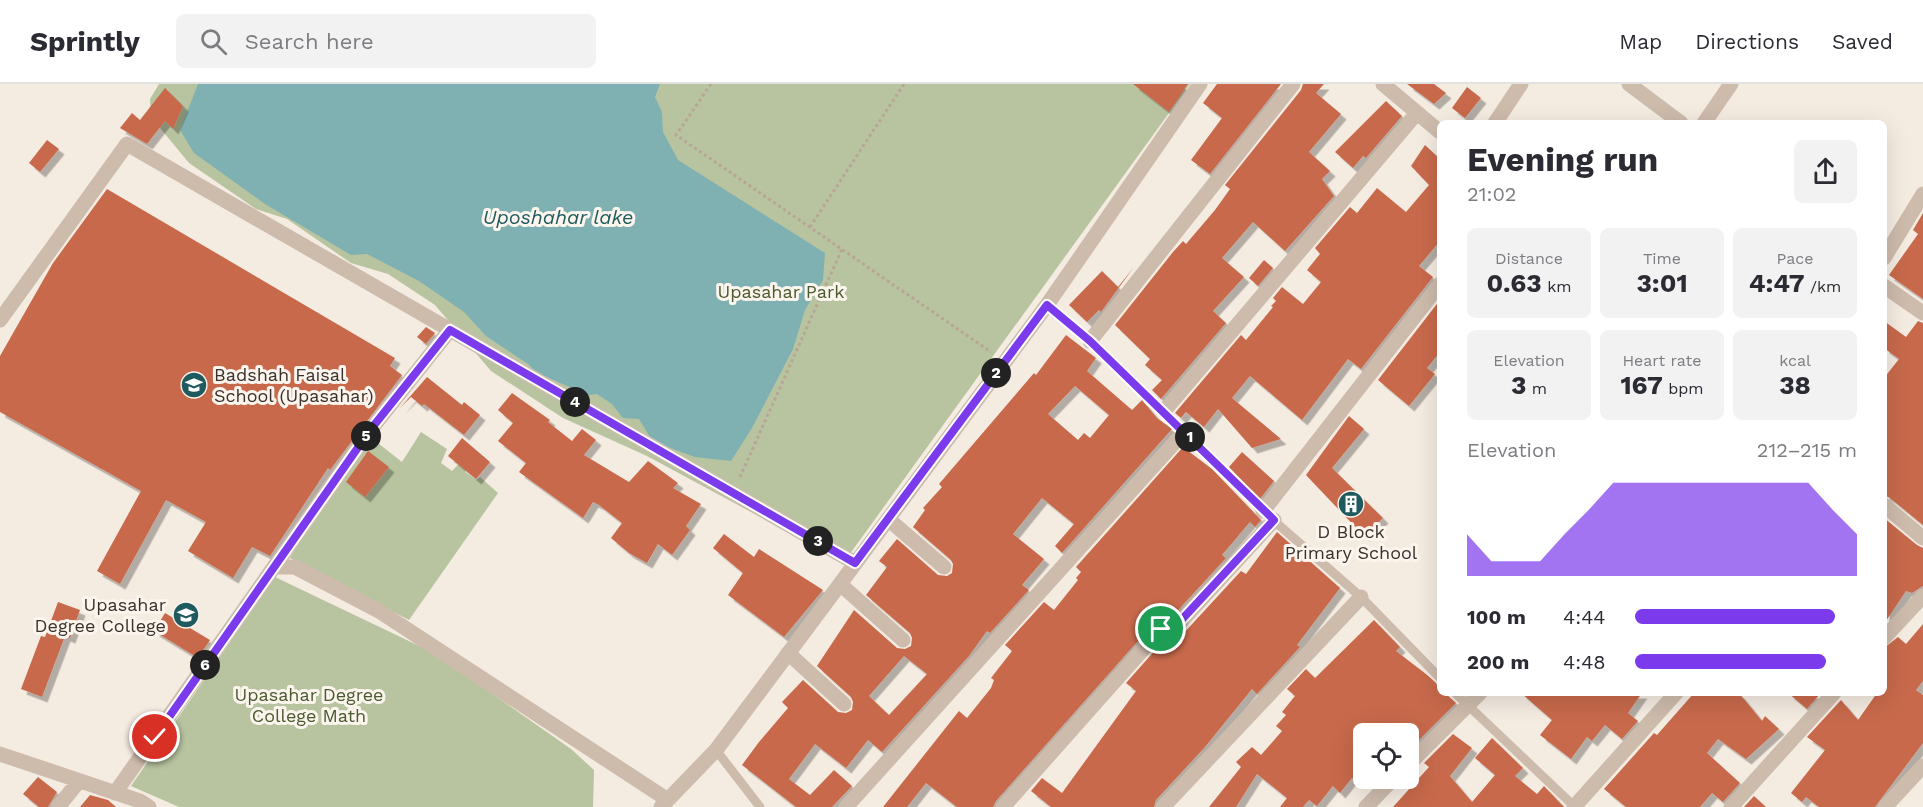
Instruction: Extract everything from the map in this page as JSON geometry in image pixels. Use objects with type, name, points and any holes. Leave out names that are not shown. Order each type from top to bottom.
[{"type":"street","points":[[274,567],[295,567],[380,611],[664,803],[716,750],[840,584],[1047,305],[1200,84]]},
{"type":"street","points":[[1090,341],[1293,84]]},
{"type":"street","points":[[1383,84],[1437,130]]},
{"type":"street","points":[[1497,120],[1521,84]]},
{"type":"street","points":[[1629,84],[1677,120]]},
{"type":"street","points":[[1706,120],[1731,84]]},
{"type":"street","points":[[1164,411],[1417,113]]},
{"type":"street","points":[[0,320],[127,144],[855,563]]},
{"type":"street","points":[[1887,253],[1923,194]]},
{"type":"street","points":[[1003,807],[1161,629],[1174,628],[1269,516],[1437,288]]},
{"type":"street","points":[[1887,288],[1923,313]]},
{"type":"street","points":[[115,793],[371,429],[450,330]]},
{"type":"street","points":[[846,807],[1185,431]]},
{"type":"street","points":[[1887,508],[1923,538]]},
{"type":"street","points":[[888,519],[944,567]]},
{"type":"street","points":[[840,584],[903,640]]},
{"type":"street","points":[[1887,635],[1923,596]]},
{"type":"street","points":[[1163,807],[1360,597]]},
{"type":"street","points":[[788,653],[844,704]]},
{"type":"street","points":[[1419,754],[1477,696]]},
{"type":"street","points":[[1574,807],[1673,696]]},
{"type":"street","points":[[1731,807],[1831,696]]},
{"type":"street","points":[[0,754],[140,801],[149,807]]},
{"type":"street","points":[[1885,807],[1923,766]]},
{"type":"street","points":[[58,807],[79,781]]},
{"type":"street","points":[[1366,807],[1384,789]]},
{"type":"lane","points":[[1047,305],[1090,341],[1164,411],[1269,516],[1360,597],[1437,675]]},
{"type":"lane","points":[[1458,696],[1574,807]]},
{"type":"lane","points":[[716,750],[760,807]]},
{"type":"path","points":[[711,84],[676,135],[1005,362]]},
{"type":"path","points":[[810,227],[904,84]]},
{"type":"path","points":[[733,492],[842,249]]},
{"type":"green space","name":"Upasahar Park","points":[[159,84],[1190,84],[844,562],[647,456],[563,418],[491,371],[435,305],[388,274],[351,263],[287,219],[256,209],[189,163],[151,117],[150,99]]},
{"type":"green space","points":[[421,432],[447,449],[441,463],[452,471],[460,463],[468,467],[465,472],[476,480],[480,477],[498,493],[409,620],[290,558],[327,494],[369,436],[402,462]]},
{"type":"green space","name":"Upasahar Degree College Math","points":[[275,577],[434,653],[571,749],[594,770],[593,807],[179,807],[131,786]]},
{"type":"water","name":"Uposhahar lake","points":[[198,84],[660,84],[655,97],[662,112],[663,132],[678,160],[825,253],[823,280],[805,310],[793,349],[752,428],[731,461],[695,457],[653,442],[639,419],[623,418],[612,404],[597,394],[588,395],[537,373],[528,364],[486,336],[464,312],[419,281],[367,254],[351,255],[265,204],[194,153],[180,130]]},
{"type":"building","points":[[1133,84],[1188,84],[1169,112]]},
{"type":"building","points":[[1217,84],[1281,84],[1210,174],[1191,160],[1222,118],[1203,103]]},
{"type":"building","points":[[1303,84],[1324,84],[1316,93],[1341,114],[1309,152],[1330,171],[1322,179],[1334,196],[1285,251],[1253,222],[1222,258],[1244,277],[1213,311],[1226,323],[1161,399],[1152,390],[1162,380],[1145,365],[1150,359],[1115,325],[1173,252],[1183,241],[1186,244],[1215,210],[1230,189],[1225,185],[1301,90]]},
{"type":"building","points":[[1407,84],[1434,84],[1446,93],[1434,104]]},
{"type":"building","points":[[1467,87],[1481,98],[1465,118],[1452,108]]},
{"type":"building","points":[[165,88],[183,106],[173,129],[165,121],[147,144],[120,128],[132,113],[140,120]]},
{"type":"building","points":[[1386,101],[1402,116],[1366,158],[1363,156],[1353,168],[1335,152]]},
{"type":"building","points":[[47,140],[59,149],[40,172],[29,163]]},
{"type":"building","points":[[1425,145],[1437,156],[1437,245],[1419,266],[1433,277],[1361,369],[1348,359],[1302,420],[1250,376],[1232,398],[1281,439],[1252,448],[1218,409],[1204,427],[1186,412],[1181,418],[1175,413],[1241,335],[1246,340],[1273,307],[1271,306],[1276,301],[1273,298],[1282,287],[1303,304],[1321,282],[1307,270],[1320,254],[1315,248],[1350,207],[1357,213],[1377,188],[1406,212],[1429,185],[1411,166]]},
{"type":"building","name":"Badshah Faisal School (Upasahar)","points":[[107,189],[395,358],[390,366],[402,375],[330,470],[328,468],[270,556],[252,547],[233,578],[188,551],[206,522],[166,500],[120,584],[97,571],[141,491],[0,412],[0,356],[53,263]]},
{"type":"building","points":[[1923,213],[1923,299],[1889,275],[1918,234],[1913,230]]},
{"type":"building","points":[[1264,260],[1273,268],[1258,286],[1249,278]]},
{"type":"building","points":[[1134,267],[1101,312],[1099,310],[1087,322],[1069,305],[1102,271],[1118,287]]},
{"type":"building","points":[[1437,304],[1437,356],[1427,368],[1435,374],[1409,406],[1378,380]]},
{"type":"building","points":[[1918,321],[1923,323],[1923,525],[1887,496],[1887,374],[1899,359],[1887,350],[1887,323],[1906,337]]},
{"type":"building","points":[[426,327],[435,333],[426,344],[417,337]]},
{"type":"building","points":[[1066,335],[1096,358],[1087,371],[1132,410],[1142,400],[1157,418],[1172,429],[1062,553],[1055,546],[1074,524],[1042,498],[1013,534],[1044,559],[1022,585],[1029,590],[990,633],[987,631],[969,656],[882,752],[868,740],[846,768],[815,744],[789,779],[810,795],[834,770],[852,786],[832,807],[796,807],[742,765],[788,708],[782,702],[803,680],[838,712],[846,713],[852,710],[851,697],[817,666],[854,610],[897,648],[905,649],[911,646],[910,633],[866,595],[887,567],[879,561],[897,539],[938,575],[947,576],[952,573],[951,560],[913,527],[925,510],[923,508],[942,487],[939,484],[1034,373],[1036,375]],"holes":[[[1075,386],[1109,415],[1090,438],[1084,433],[1078,440],[1048,414]],[[904,656],[927,674],[889,715],[869,696]]]},
{"type":"building","points":[[427,377],[462,405],[464,402],[480,415],[464,435],[424,404],[422,406],[411,397],[400,408]]},
{"type":"building","points":[[512,393],[550,420],[548,422],[572,441],[582,429],[596,440],[584,455],[629,482],[648,461],[678,483],[673,488],[701,504],[686,526],[690,530],[672,555],[658,544],[647,563],[629,553],[611,538],[622,523],[599,505],[593,502],[583,518],[519,472],[526,463],[498,441],[513,423],[498,410]]},
{"type":"building","points":[[1349,416],[1364,429],[1332,468],[1383,518],[1364,536],[1306,475]]},
{"type":"building","points":[[462,438],[490,462],[476,479],[448,456]]},
{"type":"building","points":[[1183,447],[1212,469],[1261,520],[1255,527],[1250,522],[1222,555],[1226,558],[1170,619],[1154,623],[993,807],[957,807],[926,783],[907,807],[883,807],[959,711],[967,718],[991,688],[994,680],[991,678],[1012,651],[1005,645],[1044,602],[1054,610],[1078,580],[1076,578],[1081,572],[1076,567]]},
{"type":"building","points":[[368,451],[389,467],[365,497],[346,482]]},
{"type":"building","points":[[1242,452],[1274,481],[1260,499],[1229,467]]},
{"type":"building","points":[[1887,520],[1923,548],[1923,586],[1912,593],[1906,591],[1887,620]]},
{"type":"building","points":[[1277,532],[1340,588],[1297,645],[1300,647],[1257,694],[1252,689],[1205,747],[1156,800],[1154,807],[1051,807],[1031,791],[1042,778],[1062,793],[1136,691],[1126,683],[1166,638],[1182,635],[1241,571],[1246,574]]},
{"type":"building","points":[[724,534],[754,557],[759,549],[823,590],[784,637],[728,595],[743,573],[713,548]]},
{"type":"building","points":[[58,602],[80,610],[70,638],[65,636],[42,697],[21,689],[41,636],[45,637]]},
{"type":"building","points":[[165,613],[210,640],[198,658],[154,631]]},
{"type":"building","points":[[1374,620],[1400,647],[1396,651],[1436,683],[1437,696],[1448,696],[1456,703],[1419,740],[1419,723],[1353,723],[1353,779],[1340,793],[1333,786],[1317,806],[1309,800],[1303,807],[1280,807],[1287,798],[1257,774],[1236,807],[1209,807],[1241,767],[1236,762],[1252,747],[1261,755],[1282,731],[1276,726],[1286,715],[1282,712],[1295,696],[1287,689],[1306,669],[1315,678]]},
{"type":"building","points":[[1923,624],[1923,681],[1916,690],[1923,695],[1923,743],[1875,807],[1819,807],[1806,797],[1802,802],[1791,793],[1825,750],[1807,737],[1841,700],[1858,720],[1875,696],[1887,696],[1887,646],[1898,637],[1906,644]]},
{"type":"building","points":[[1524,696],[1640,696],[1628,713],[1638,721],[1622,739],[1605,725],[1592,741],[1587,737],[1571,759],[1540,735],[1552,720]]},
{"type":"building","points":[[1691,696],[1741,696],[1762,721],[1765,716],[1779,729],[1746,759],[1718,739],[1707,753],[1740,783],[1723,802],[1712,793],[1700,807],[1626,807],[1604,789],[1654,733],[1657,735]]},
{"type":"building","points":[[1792,696],[1818,696],[1807,709]]},
{"type":"building","points":[[1453,734],[1472,748],[1450,776],[1472,802],[1495,775],[1475,758],[1492,738],[1523,768],[1515,776],[1537,794],[1544,786],[1564,807],[1393,807],[1409,789],[1419,789],[1419,778],[1429,767],[1424,763]]},
{"type":"building","points":[[38,777],[57,792],[48,807],[39,807],[23,794]]},
{"type":"building","points":[[90,795],[108,800],[116,807],[80,807]]},
{"type":"building","points":[[1754,796],[1766,807],[1744,807]]},
{"type":"place","name":"Badshah Faisal School (Upasahar)","points":[[194,385]]},
{"type":"place","name":"D Block Primary School","points":[[1351,504]]},
{"type":"place","name":"Upasahar Degree College","points":[[186,615]]},
{"type":"route","points":[[155,737],[371,429],[450,330],[855,563],[1047,305],[1090,341],[1274,520],[1174,628],[1161,629]]}]
